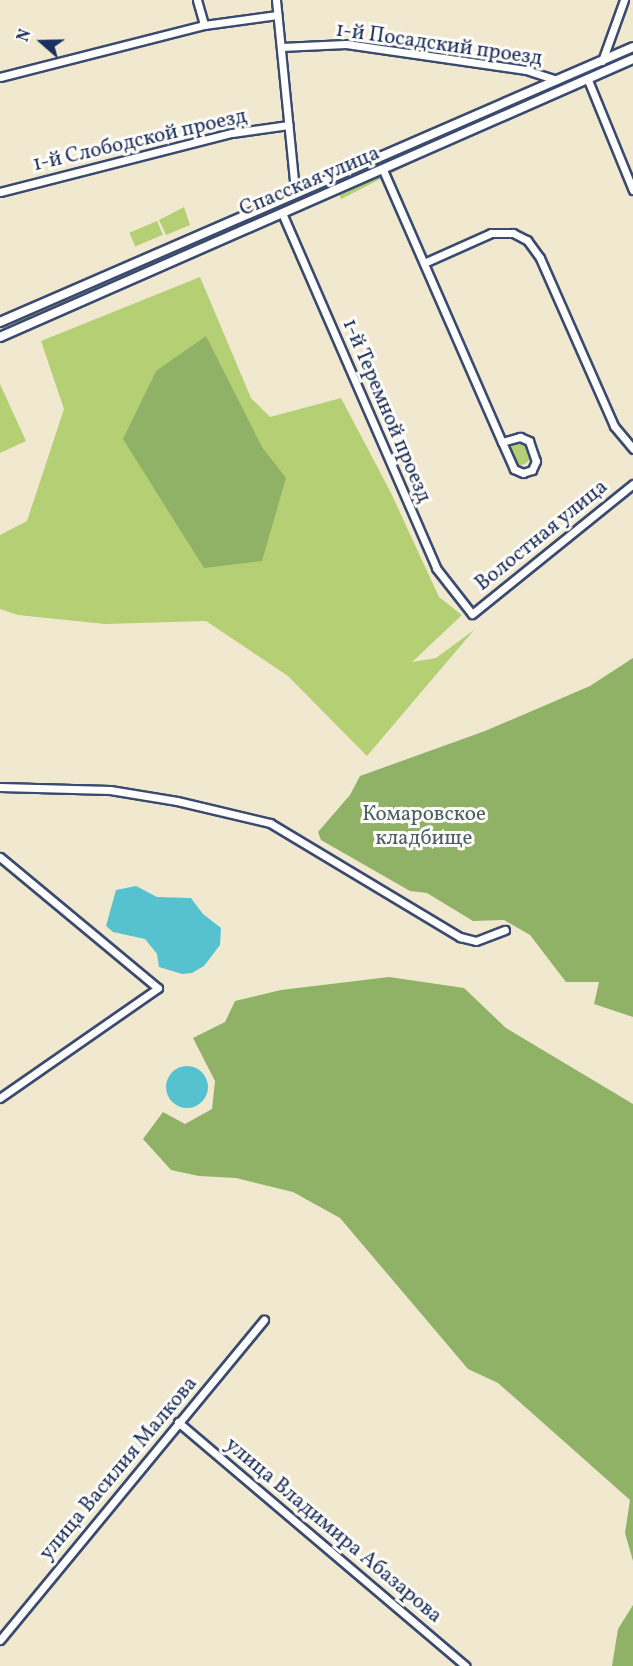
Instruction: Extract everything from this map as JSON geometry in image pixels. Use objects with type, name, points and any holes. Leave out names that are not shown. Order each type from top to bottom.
[{"type":"street","points":[[197,0],[204,25]]},
{"type":"street","points":[[276,0],[295,192]]},
{"type":"street","points":[[604,72],[602,61],[624,0]]},
{"type":"street","points":[[0,77],[204,25],[278,15]]},
{"type":"street","name":"1-й Посадский проезд","points":[[281,47],[346,44],[526,70],[556,80]]},
{"type":"street","name":"Спасская улица","points":[[0,322],[633,47]]},
{"type":"street","name":"Спасская улица","points":[[0,337],[383,171],[633,59]]},
{"type":"street","points":[[588,80],[629,171],[633,190]]},
{"type":"street","name":"1-й Слободской проезд","points":[[0,192],[232,133],[288,125]]},
{"type":"street","points":[[383,171],[424,263],[502,442],[514,469],[523,473],[532,470],[536,461],[529,441],[520,437],[502,442]]},
{"type":"street","name":"1-й Теремной проезд","points":[[282,213],[436,568],[472,614]]},
{"type":"street","points":[[424,263],[490,233],[506,232],[527,240],[540,258],[614,426],[633,449]]},
{"type":"street","name":"Волостная улица","points":[[472,614],[633,484]]},
{"type":"street","points":[[0,787],[62,786],[110,790],[177,801],[270,823],[460,937],[476,941],[505,930]]},
{"type":"street","points":[[0,857],[158,988],[0,1098]]},
{"type":"street","name":"улица Василия Малкова","points":[[0,1640],[264,1320]]},
{"type":"street","name":"улица Владимира Абазарова","points":[[178,1422],[466,1666]]},
{"type":"green space","points":[[572,77],[574,81],[341,199],[339,195]]},
{"type":"green space","points":[[327,186],[329,190],[282,213],[281,210]]},
{"type":"green space","points":[[184,207],[190,225],[166,235],[159,220]]},
{"type":"green space","points":[[274,208],[276,213],[16,326],[14,322]]},
{"type":"green space","points":[[157,221],[163,235],[135,247],[129,233]]},
{"type":"green space","points":[[200,277],[251,398],[270,417],[341,398],[391,493],[439,597],[462,615],[412,662],[436,658],[474,630],[367,756],[288,676],[206,621],[105,624],[18,615],[0,609],[0,535],[27,521],[64,409],[41,341]]},
{"type":"green space","points":[[206,336],[262,447],[286,478],[262,561],[204,568],[123,439],[156,371]]},
{"type":"green space","points":[[0,384],[26,441],[0,453]]},
{"type":"green space","points":[[520,443],[528,446],[531,454],[528,462],[520,465],[512,462],[509,454],[512,446]]},
{"type":"green space","name":"Комаровское кладбище","points":[[633,658],[633,1017],[594,1004],[599,982],[566,982],[530,935],[504,920],[473,921],[427,893],[410,891],[321,840],[318,832],[350,795],[360,776],[485,731],[590,686]]},
{"type":"green space","points":[[389,977],[464,988],[506,1028],[633,1104],[633,1561],[625,1533],[630,1500],[498,1383],[468,1369],[340,1218],[293,1192],[236,1178],[199,1176],[171,1170],[143,1139],[163,1112],[185,1124],[212,1109],[215,1081],[193,1038],[225,1022],[235,1001],[281,990]]},
{"type":"green space","points":[[633,1605],[633,1666],[612,1666],[618,1629]]},
{"type":"water","points":[[136,886],[157,897],[191,898],[203,914],[221,928],[220,945],[204,966],[192,973],[182,974],[159,967],[157,954],[145,939],[113,932],[106,926],[116,890]]},
{"type":"water","points":[[187,1066],[195,1067],[202,1072],[207,1079],[207,1095],[202,1102],[195,1107],[187,1108],[179,1107],[172,1102],[167,1095],[166,1087],[167,1079],[172,1072],[179,1067]]}]
